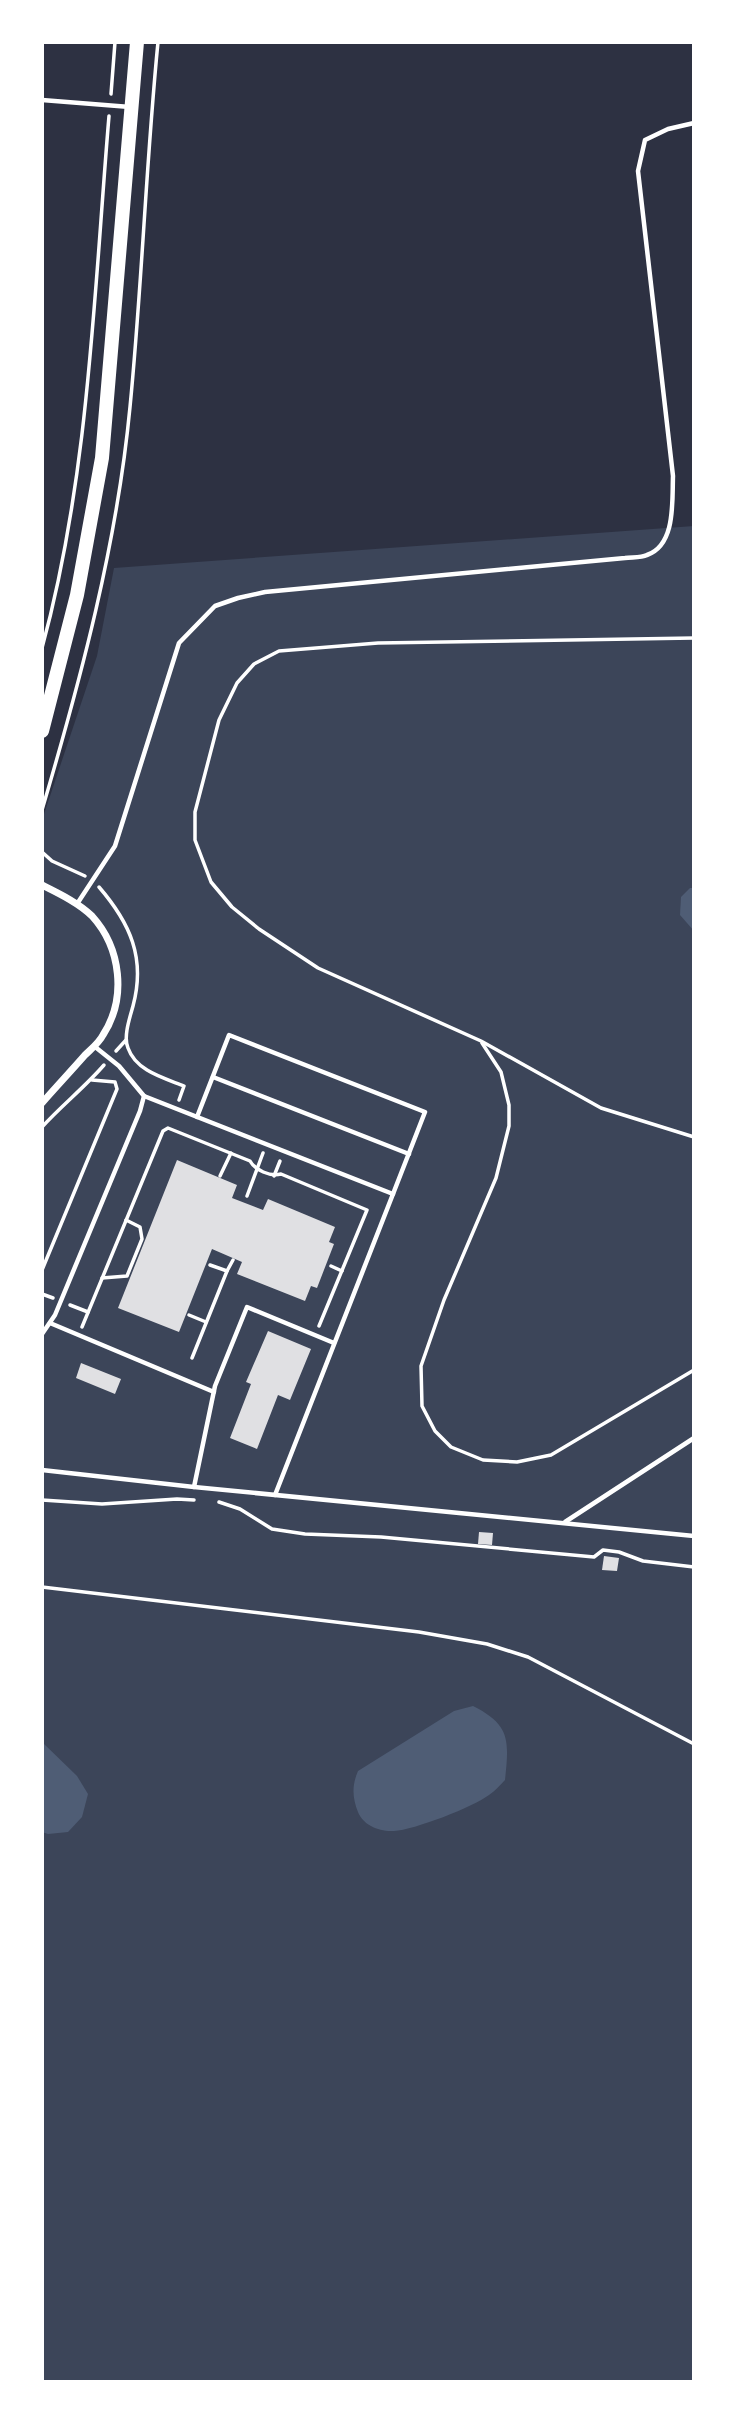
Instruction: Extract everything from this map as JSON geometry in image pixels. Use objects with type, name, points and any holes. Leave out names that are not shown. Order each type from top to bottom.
[{"type":"main road","points":[[42,731],[77,595],[100,470],[137,42]]},
{"type":"street","points":[[42,885],[90,914],[103,931],[111,945],[119,987],[116,1008],[103,1036],[42,1103]]},
{"type":"lane","points":[[42,100],[131,107]]},
{"type":"lane","points":[[77,905],[116,846],[179,643],[215,606],[265,592],[648,555],[664,542],[671,518],[673,476],[638,171],[645,140],[668,129],[694,122]]},
{"type":"lane","points":[[197,1117],[229,1035],[425,1112],[275,1495]]},
{"type":"lane","points":[[94,1046],[119,1066],[144,1096],[393,1194]]},
{"type":"lane","points":[[213,1077],[409,1154]]},
{"type":"lane","points":[[42,1334],[50,1323],[144,1096]]},
{"type":"lane","points":[[194,1488],[214,1392],[247,1307],[334,1343]]},
{"type":"lane","points":[[50,1323],[214,1392]]},
{"type":"lane","points":[[565,1522],[694,1438]]},
{"type":"lane","points":[[42,1470],[194,1488],[694,1536]]},
{"type":"path","points":[[42,648],[68,527],[83,427],[115,42]]},
{"type":"path","points":[[694,638],[378,643],[279,651],[254,664],[237,683],[219,720],[195,812],[195,840],[211,882],[232,907],[259,929],[318,968],[481,1041],[601,1108],[694,1136]]},
{"type":"path","points":[[481,1041],[501,1072],[509,1105],[509,1126],[496,1178],[444,1300],[421,1366],[422,1406],[435,1432],[451,1447],[483,1460],[517,1462],[551,1455],[694,1370]]},
{"type":"path","points":[[42,1127],[62,1105],[92,1080],[115,1082],[117,1089],[113,1100],[42,1270]]},
{"type":"path","points":[[78,1335],[163,1131],[168,1128],[250,1161],[257,1169],[274,1176],[281,1174],[368,1210],[315,1335]]},
{"type":"path","points":[[247,1196],[266,1144]]},
{"type":"path","points":[[274,1176],[284,1152]]},
{"type":"path","points":[[220,1176],[231,1153]]},
{"type":"path","points":[[102,1278],[127,1276],[142,1239],[140,1227],[126,1220]]},
{"type":"path","points":[[192,1358],[233,1260]]},
{"type":"path","points":[[211,1265],[227,1271]]},
{"type":"path","points":[[331,1266],[342,1270]]},
{"type":"path","points":[[188,1315],[206,1322]]},
{"type":"path","points":[[42,1500],[102,1504],[177,1499],[205,1501]]},
{"type":"path","points":[[219,1502],[240,1509],[272,1529],[305,1534],[381,1537],[583,1557],[594,1557],[603,1550],[619,1552],[643,1561],[694,1567]]},
{"type":"path","points":[[42,1587],[419,1632],[487,1644],[528,1657],[694,1744]]},
{"type":"shaded area","points":[[694,526],[694,2382],[42,2382],[42,820],[97,656],[114,568]]},
{"type":"shaded area","points":[[690,888],[694,888],[694,931],[680,915],[681,897]]},
{"type":"shaded area","points":[[473,1706],[495,1720],[505,1736],[505,1780],[481,1800],[415,1827],[388,1831],[372,1827],[364,1821],[358,1812],[354,1796],[358,1771],[454,1711]]},
{"type":"shaded area","points":[[42,1742],[77,1776],[88,1794],[82,1817],[68,1832],[42,1832]]},
{"type":"building","points":[[177,1160],[237,1185],[232,1198],[263,1210],[268,1199],[335,1227],[329,1242],[334,1244],[317,1288],[311,1286],[305,1301],[237,1274],[242,1262],[212,1249],[179,1332],[118,1308]]},
{"type":"building","points":[[268,1331],[311,1349],[290,1400],[278,1395],[257,1449],[230,1438],[251,1384],[246,1382]]},
{"type":"building","points":[[81,1363],[121,1379],[115,1394],[76,1378]]},
{"type":"building","points":[[479,1532],[493,1533],[492,1545],[478,1544]]},
{"type":"building","points":[[604,1556],[619,1558],[617,1571],[602,1570]]}]
